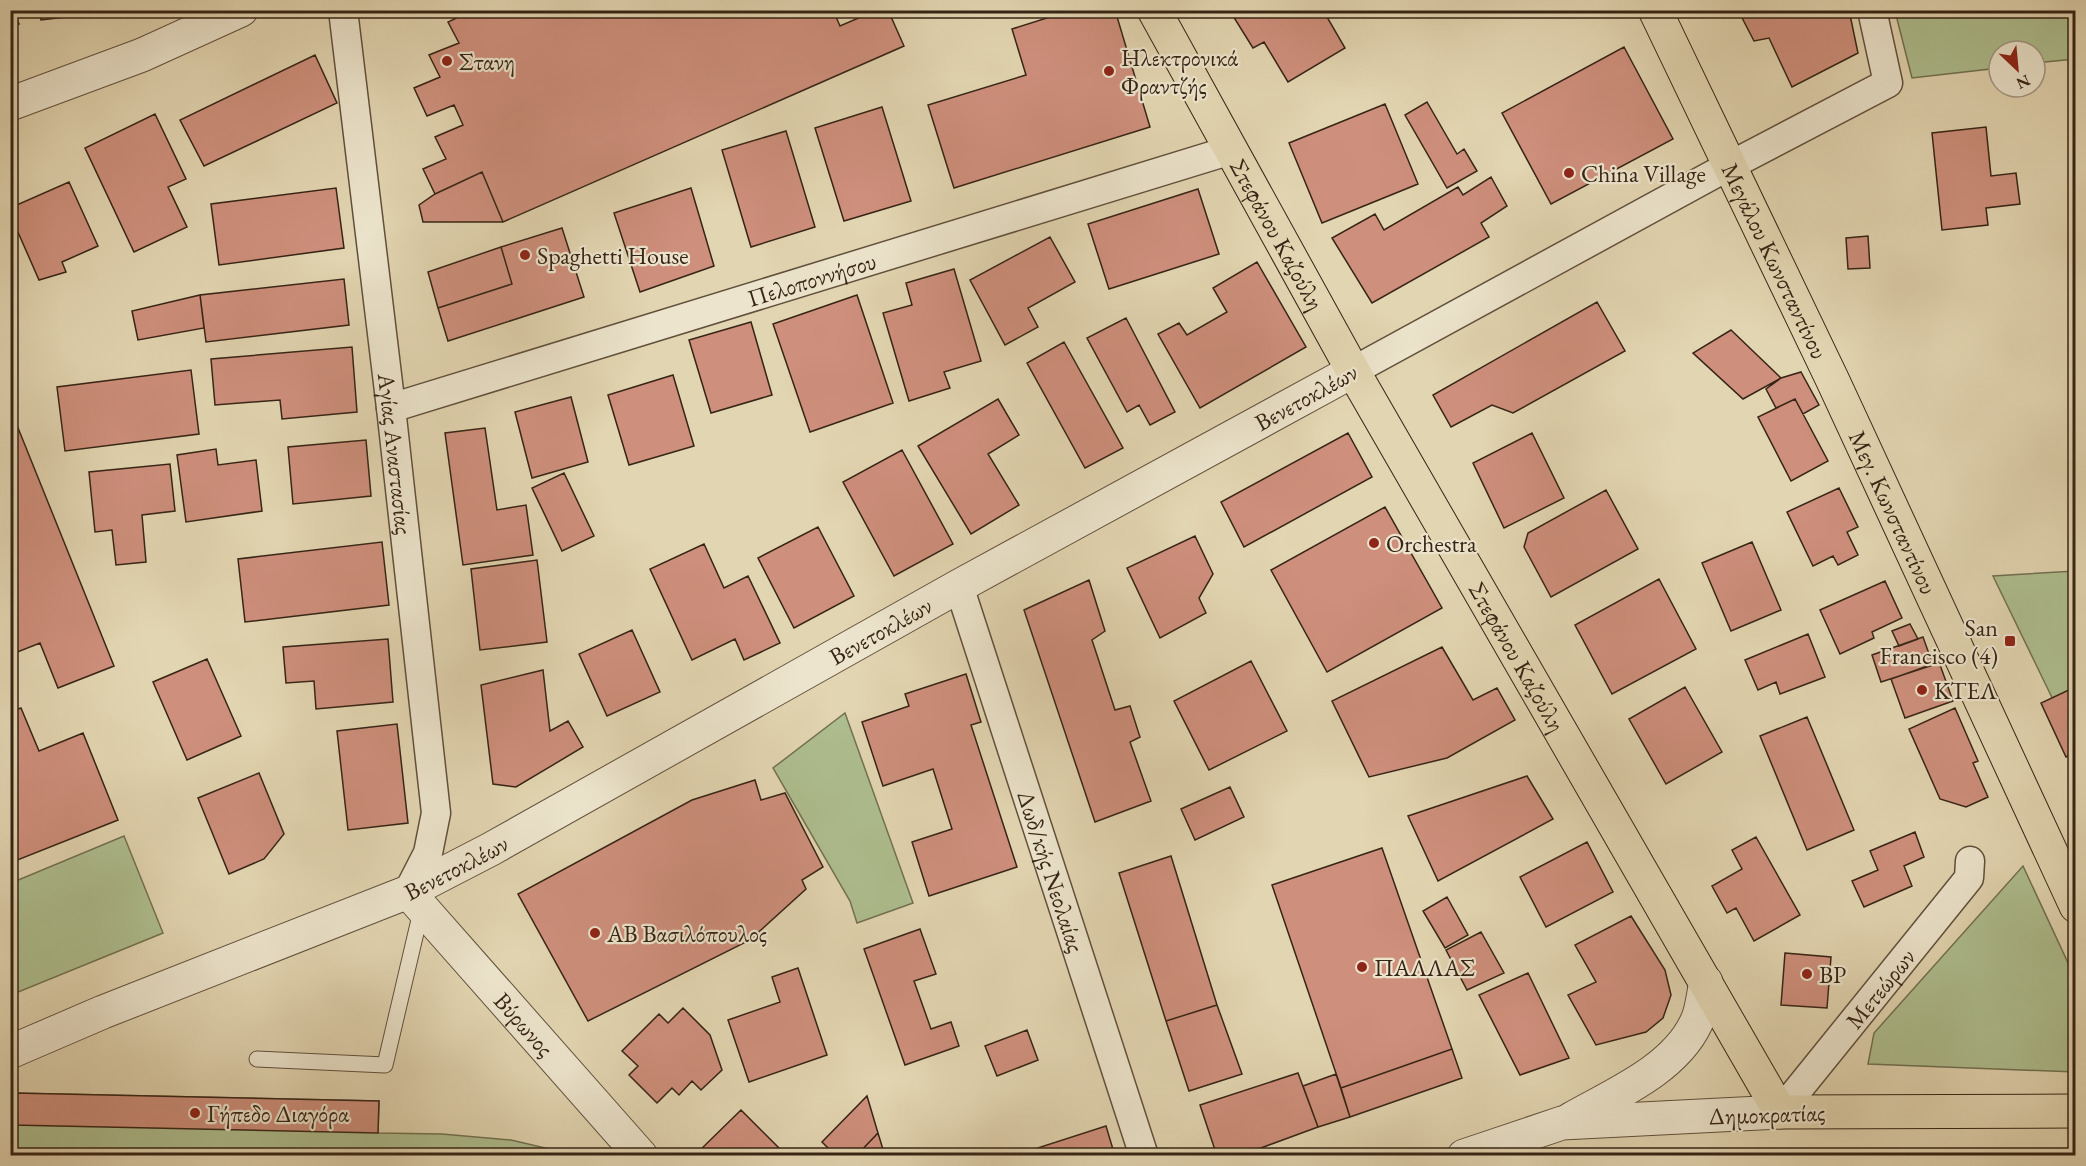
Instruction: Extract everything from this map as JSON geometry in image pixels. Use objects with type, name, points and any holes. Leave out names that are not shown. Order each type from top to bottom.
[{"type":"main road","name":"Στεφάνου Καζούλη","points":[[1154,10],[1353,371],[1780,1112]]},
{"type":"main road","name":"Μεγάλου Κωνσταντίνου","points":[[1655,10],[1833,381]]},
{"type":"main road","name":"Μεγ. Κωνσταντίνου","points":[[1833,381],[2076,906]]},
{"type":"main road","name":"Δημοκρατίας","points":[[1780,1112],[2076,1111]]},
{"type":"street","points":[[10,104],[142,56],[241,10]]},
{"type":"street","name":"Αγίας Αναστασίας","points":[[343,10],[391,408],[436,813],[415,900]]},
{"type":"street","name":"Βενετοκλέων","points":[[10,1052],[103,1012],[415,900],[491,849],[958,586],[1729,166],[1888,83],[1872,10]]},
{"type":"street","name":"Πελοποννήσου","points":[[391,408],[1231,150]]},
{"type":"street","name":"Δωδ/κής Νεολαίας","points":[[958,586],[1144,1155]]},
{"type":"street","name":"Μετεώρων","points":[[1780,1112],[1969,878],[1970,861]]},
{"type":"street","name":"Βύρωνος","points":[[415,900],[641,1155]]},
{"type":"street","points":[[1562,1123],[1635,1084],[1662,1065],[1682,1044],[1697,1023],[1706,982]]},
{"type":"street","name":"Δημοκρατίας","points":[[1464,1155],[1562,1123],[1780,1112]]},
{"type":"lane","points":[[257,1059],[385,1065],[415,900]]},
{"type":"green space","points":[[1895,11],[2075,11],[2075,59],[2047,62],[2047,39],[1987,39],[1987,69],[1912,78]]},
{"type":"green space","points":[[2075,571],[2075,745],[1993,576]]},
{"type":"green space","points":[[845,713],[913,903],[857,923],[850,901],[773,768]]},
{"type":"green space","points":[[124,836],[163,933],[11,995],[11,883]]},
{"type":"green space","points":[[2023,866],[2075,978],[2075,1072],[1868,1064],[1874,1033]]},
{"type":"green space","name":"Γήπεδο Διαγόρα","points":[[13,1093],[379,1101],[378,1133],[442,1134],[511,1140],[575,1155],[11,1156]]},
{"type":"building","points":[[10,10],[13,10],[19,24],[10,26]]},
{"type":"building","points":[[37,10],[90,10],[91,14],[41,20]]},
{"type":"building","points":[[473,10],[833,10],[840,26],[877,10],[888,10],[904,46],[503,222],[482,172],[435,194],[423,169],[446,159],[435,137],[463,125],[454,105],[427,116],[414,88],[440,77],[429,55],[459,43],[448,22]]},
{"type":"building","points":[[1072,10],[1115,10],[1150,127],[954,188],[928,105],[1026,75],[1012,29]]},
{"type":"building","points":[[1242,10],[1323,10],[1345,48],[1288,82],[1264,42],[1253,48],[1233,16]]},
{"type":"building","points":[[1738,10],[1849,10],[1858,53],[1792,87],[1769,38],[1754,41]]},
{"type":"building","points":[[1624,47],[1673,139],[1551,204],[1502,113]]},
{"type":"building","points":[[315,55],[337,103],[204,166],[180,120]]},
{"type":"building","points":[[1427,102],[1457,154],[1464,149],[1477,171],[1447,188],[1405,115]]},
{"type":"building","points":[[1385,104],[1418,184],[1322,223],[1289,143]]},
{"type":"building","points":[[882,107],[911,201],[844,221],[815,128]]},
{"type":"building","points":[[155,114],[186,179],[168,187],[187,227],[134,252],[85,148]]},
{"type":"building","points":[[1986,127],[1991,176],[2016,173],[2020,204],[1986,208],[1988,225],[1942,230],[1932,133]]},
{"type":"building","points":[[786,131],[815,227],[751,247],[722,150]]},
{"type":"building","points":[[482,172],[503,222],[423,222],[419,205],[435,194]]},
{"type":"building","points":[[1491,177],[1507,206],[1481,223],[1489,237],[1372,303],[1332,238],[1375,214],[1384,230],[1458,187],[1463,195]]},
{"type":"building","points":[[69,182],[98,246],[62,262],[66,272],[39,280],[10,214],[10,208]]},
{"type":"building","points":[[336,188],[344,248],[219,265],[211,204]]},
{"type":"building","points":[[691,188],[714,266],[640,292],[614,213]]},
{"type":"building","points":[[1198,189],[1219,254],[1109,289],[1088,224]]},
{"type":"building","points":[[562,228],[584,297],[448,341],[438,308],[512,284],[501,247]]},
{"type":"building","points":[[1868,236],[1870,268],[1848,269],[1846,238]]},
{"type":"building","points":[[1050,237],[1075,282],[1028,308],[1038,327],[1005,345],[970,280]]},
{"type":"building","points":[[501,247],[512,284],[438,308],[428,272]]},
{"type":"building","points":[[1257,262],[1306,347],[1200,408],[1158,334],[1179,323],[1187,335],[1227,312],[1213,288]]},
{"type":"building","points":[[954,269],[981,361],[944,372],[950,388],[909,401],[883,313],[912,305],[906,283]]},
{"type":"building","points":[[344,279],[349,325],[206,342],[200,295]]},
{"type":"building","points":[[200,295],[204,328],[138,340],[132,311]]},
{"type":"building","points":[[857,295],[893,403],[810,432],[773,324]]},
{"type":"building","points":[[1597,302],[1625,351],[1513,413],[1492,405],[1451,427],[1433,395]]},
{"type":"building","points":[[1126,318],[1175,412],[1150,425],[1139,405],[1127,412],[1087,338]]},
{"type":"building","points":[[751,322],[772,395],[711,413],[689,340]]},
{"type":"building","points":[[1731,330],[1781,378],[1743,399],[1693,353]]},
{"type":"building","points":[[1064,342],[1123,448],[1085,468],[1027,363]]},
{"type":"building","points":[[352,347],[357,412],[282,419],[280,400],[215,405],[211,359]]},
{"type":"building","points":[[191,370],[199,434],[65,451],[57,387]]},
{"type":"building","points":[[1801,372],[1819,405],[1803,414],[1795,399],[1776,408],[1766,389],[1781,378]]},
{"type":"building","points":[[673,375],[694,446],[629,465],[608,395]]},
{"type":"building","points":[[571,397],[588,462],[532,478],[515,412]]},
{"type":"building","points":[[998,399],[1019,435],[988,454],[1019,505],[971,534],[918,446]]},
{"type":"building","points":[[1795,399],[1828,461],[1791,481],[1758,417]]},
{"type":"building","points":[[10,408],[114,666],[58,688],[40,643],[10,655],[10,596],[13,595],[10,588]]},
{"type":"building","points":[[485,428],[497,510],[526,505],[533,555],[463,565],[445,433]]},
{"type":"building","points":[[1348,433],[1372,477],[1244,547],[1221,502]]},
{"type":"building","points":[[1532,433],[1564,498],[1504,528],[1473,463]]},
{"type":"building","points":[[366,440],[371,496],[293,504],[288,447]]},
{"type":"building","points":[[216,449],[218,465],[256,460],[262,511],[186,522],[177,455]]},
{"type":"building","points":[[902,450],[953,544],[894,576],[843,482]]},
{"type":"building","points":[[170,464],[175,511],[142,515],[146,562],[116,565],[112,530],[95,532],[89,472]]},
{"type":"building","points":[[564,473],[594,536],[562,551],[532,488]]},
{"type":"building","points":[[1839,488],[1858,527],[1847,532],[1858,555],[1838,565],[1833,556],[1813,566],[1787,512]]},
{"type":"building","points":[[1606,490],[1638,549],[1551,597],[1524,547],[1528,533]]},
{"type":"building","points":[[1385,507],[1442,608],[1327,672],[1271,570]]},
{"type":"building","points":[[818,527],[854,596],[794,628],[758,558]]},
{"type":"building","points":[[1195,536],[1213,574],[1199,598],[1206,613],[1160,638],[1127,568]]},
{"type":"building","points":[[382,542],[389,605],[245,622],[238,559]]},
{"type":"building","points":[[1752,542],[1781,610],[1731,631],[1702,563]]},
{"type":"building","points":[[704,544],[724,588],[748,576],[780,643],[744,660],[735,639],[692,660],[650,569]]},
{"type":"building","points":[[537,560],[547,642],[480,650],[471,569]]},
{"type":"building","points":[[1659,579],[1696,649],[1612,694],[1575,625]]},
{"type":"building","points":[[1089,580],[1105,631],[1092,640],[1115,710],[1130,706],[1140,737],[1130,742],[1151,801],[1095,822],[1024,610]]},
{"type":"building","points":[[1885,581],[1902,618],[1872,632],[1874,638],[1840,654],[1820,610]]},
{"type":"building","points":[[1910,624],[1918,639],[1899,646],[1892,631]]},
{"type":"building","points":[[632,630],[660,692],[607,716],[579,654]]},
{"type":"building","points":[[1808,634],[1825,677],[1780,694],[1776,682],[1758,690],[1745,660]]},
{"type":"building","points":[[1923,637],[1933,665],[1881,682],[1872,655]]},
{"type":"building","points":[[388,639],[393,702],[316,709],[314,681],[286,683],[283,647]]},
{"type":"building","points":[[1442,647],[1473,700],[1497,688],[1515,720],[1447,758],[1369,777],[1332,701]]},
{"type":"building","points":[[207,659],[241,736],[187,760],[153,682]]},
{"type":"building","points":[[1251,661],[1287,731],[1209,770],[1174,701]]},
{"type":"building","name":"ΚΤΕΛ","points":[[1939,662],[1953,701],[1905,718],[1891,679]]},
{"type":"building","points":[[543,670],[550,731],[568,721],[583,747],[516,787],[493,784],[481,685]]},
{"type":"building","points":[[966,674],[981,722],[971,725],[1017,867],[929,896],[912,842],[952,829],[933,769],[883,786],[862,722],[909,706],[905,694]]},
{"type":"building","points":[[1685,687],[1722,752],[1666,784],[1629,719]]},
{"type":"building","points":[[2073,688],[2076,694],[2076,752],[2066,757],[2041,703]]},
{"type":"building","points":[[21,708],[39,751],[83,733],[118,820],[10,863],[10,712]]},
{"type":"building","points":[[1955,708],[1978,761],[1973,763],[1988,797],[1966,807],[1940,799],[1909,729]]},
{"type":"building","points":[[1807,717],[1854,830],[1807,850],[1760,736]]},
{"type":"building","points":[[397,724],[408,823],[348,830],[337,731]]},
{"type":"building","points":[[259,773],[284,834],[264,859],[229,874],[198,798]]},
{"type":"building","points":[[1527,776],[1553,819],[1438,881],[1408,816]]},
{"type":"building","points":[[755,780],[761,800],[785,793],[823,867],[802,880],[806,889],[750,940],[588,1021],[518,894],[692,800]]},
{"type":"building","points":[[1230,787],[1244,817],[1195,840],[1181,809]]},
{"type":"building","points":[[1915,832],[1924,857],[1904,866],[1912,886],[1864,907],[1852,881],[1878,870],[1870,851]]},
{"type":"building","points":[[1756,837],[1800,915],[1754,941],[1736,908],[1727,913],[1712,886],[1742,869],[1732,850]]},
{"type":"building","points":[[1587,842],[1613,892],[1546,927],[1520,877]]},
{"type":"building","name":"ΠΑΛΛΑΣ","points":[[1382,848],[1452,1049],[1341,1088],[1272,885]]},
{"type":"building","points":[[1171,856],[1217,1005],[1166,1021],[1119,873]]},
{"type":"building","points":[[1447,897],[1468,935],[1445,948],[1423,911]]},
{"type":"building","points":[[1631,916],[1665,970],[1671,995],[1663,1018],[1646,1032],[1596,1045],[1568,995],[1596,982],[1575,945]]},
{"type":"building","points":[[920,929],[936,974],[914,981],[931,1029],[951,1022],[959,1046],[905,1065],[864,949]]},
{"type":"building","points":[[1481,932],[1504,973],[1467,990],[1446,950]]},
{"type":"building","points":[[1785,953],[1831,957],[1827,1008],[1781,1005]]},
{"type":"building","points":[[798,968],[827,1055],[749,1082],[728,1020],[780,1002],[772,977]]},
{"type":"building","points":[[1528,973],[1569,1058],[1520,1075],[1479,995]]},
{"type":"building","points":[[1217,1005],[1242,1074],[1189,1091],[1166,1021]]},
{"type":"building","points":[[683,1008],[710,1035],[722,1070],[701,1090],[692,1081],[679,1095],[672,1088],[657,1103],[629,1075],[638,1066],[622,1051],[659,1014],[668,1023]]},
{"type":"building","points":[[1027,1030],[1038,1060],[997,1076],[985,1046]]},
{"type":"building","points":[[1452,1049],[1462,1078],[1350,1117],[1341,1088]]},
{"type":"building","points":[[1298,1073],[1318,1127],[1239,1156],[1217,1156],[1200,1105]]},
{"type":"building","points":[[1336,1074],[1350,1117],[1318,1127],[1303,1086]]},
{"type":"building","points":[[13,1093],[379,1101],[378,1133],[12,1125]]},
{"type":"building","points":[[867,1096],[878,1133],[856,1156],[836,1156],[822,1142]]},
{"type":"building","points":[[741,1110],[780,1149],[773,1156],[701,1156],[698,1152]]},
{"type":"building","points":[[1106,1126],[1115,1156],[1013,1156]]},
{"type":"building","points":[[878,1133],[885,1156],[856,1156]]},
{"type":"place","name":"Στανη","points":[[447,61]]},
{"type":"place","name":"Ηλεκτρονικά Φραντζής","points":[[1109,71]]},
{"type":"place","name":"China Village","points":[[1569,173]]},
{"type":"place","name":"Spaghetti House","points":[[525,255]]},
{"type":"place","name":"Orchestra","points":[[1374,543]]},
{"type":"place","name":"San Francisco (4)","points":[[2010,641]]},
{"type":"place","name":"ΚΤΕΛ","points":[[1922,690]]},
{"type":"place","name":"AB Βασιλόπουλος","points":[[595,933]]},
{"type":"place","name":"ΠΑΛΛΑΣ","points":[[1362,967]]},
{"type":"place","name":"BP","points":[[1807,974]]},
{"type":"place","name":"Γήπεδο Διαγόρα","points":[[195,1113]]}]
